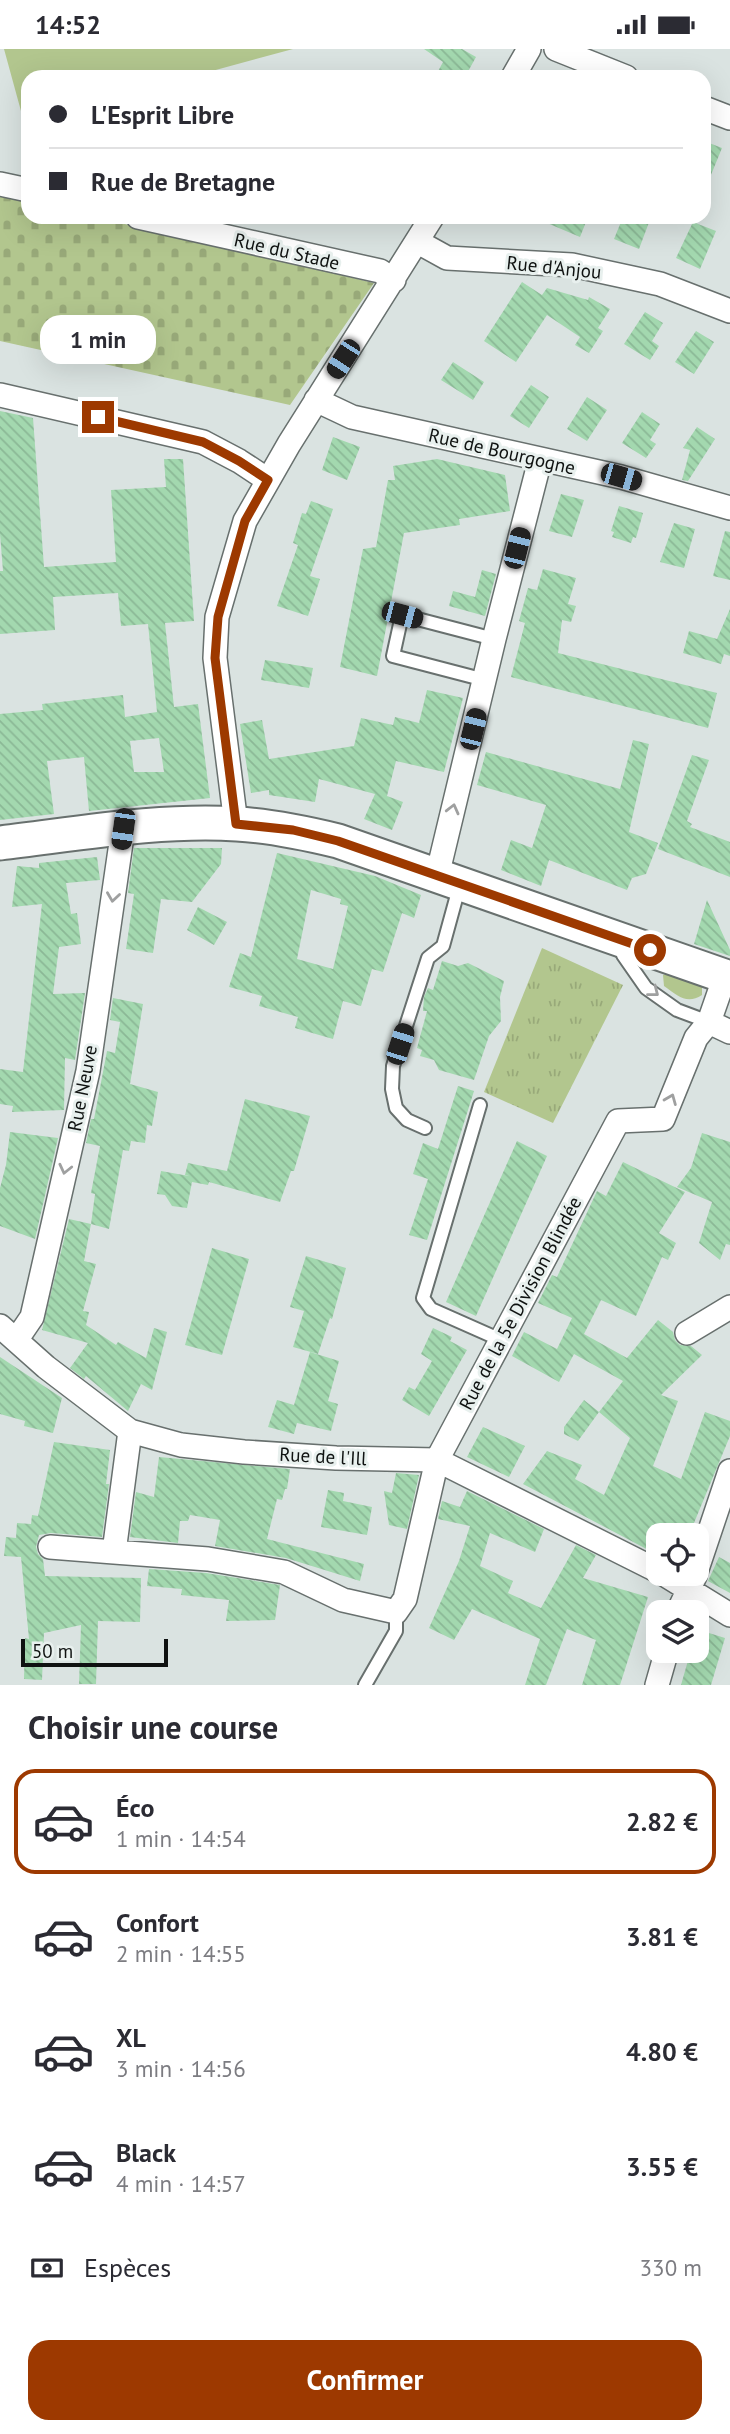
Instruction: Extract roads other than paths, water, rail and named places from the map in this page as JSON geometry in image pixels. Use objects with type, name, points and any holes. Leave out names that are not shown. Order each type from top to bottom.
[{"type":"main road","points":[[0,843],[184,824],[236,824],[293,830],[338,841],[727,977]]},
{"type":"street","points":[[517,70],[529,49]]},
{"type":"street","points":[[556,49],[608,70]]},
{"type":"street","points":[[711,111],[730,118]]},
{"type":"street","points":[[0,184],[21,188]]},
{"type":"street","name":"Rue du Stade","points":[[169,224],[380,271],[394,280]]},
{"type":"street","points":[[236,824],[215,658],[218,617],[245,521],[317,400],[428,224]]},
{"type":"street","name":"Rue d'Anjou","points":[[418,242],[447,258],[572,265],[660,284],[730,311]]},
{"type":"street","points":[[0,395],[203,442],[268,480]]},
{"type":"street","name":"Rue de Bourgogne","points":[[317,400],[352,417],[621,477],[730,509]]},
{"type":"street","points":[[448,880],[485,680],[540,460]]},
{"type":"street","name":"Rue Neuve","points":[[8,1333],[32,1317],[88,1071],[123,829]]},
{"type":"street","points":[[727,977],[702,1030],[730,1032]]},
{"type":"street","name":"Rue de la 5e Division Blindée","points":[[396,1612],[405,1599],[438,1459],[618,1121],[663,1119],[702,1030]]},
{"type":"street","points":[[687,1333],[730,1307]]},
{"type":"street","name":"Rue de l'Ill","points":[[8,1333],[46,1367],[130,1431],[181,1445],[244,1452],[336,1458],[438,1459],[646,1565]]},
{"type":"street","points":[[114,1552],[130,1431]]},
{"type":"street","points":[[709,1533],[730,1471]]},
{"type":"street","points":[[50,1547],[208,1559],[284,1572],[343,1600],[396,1612]]},
{"type":"street","name":"Rue de l'Ill","points":[[702,1586],[730,1615]]},
{"type":"street","points":[[657,1685],[663,1663]]},
{"type":"lane","points":[[485,680],[393,656],[402,615],[494,639]]},
{"type":"lane","points":[[425,1128],[407,1120],[396,1108],[392,1089],[393,1066],[428,958],[443,946],[448,880]]},
{"type":"lane","points":[[626,941],[622,955],[646,988],[702,1030]]},
{"type":"lane","points":[[480,1105],[424,1298],[431,1309],[501,1340]]},
{"type":"lane","points":[[365,1685],[396,1631],[396,1612]]}]
